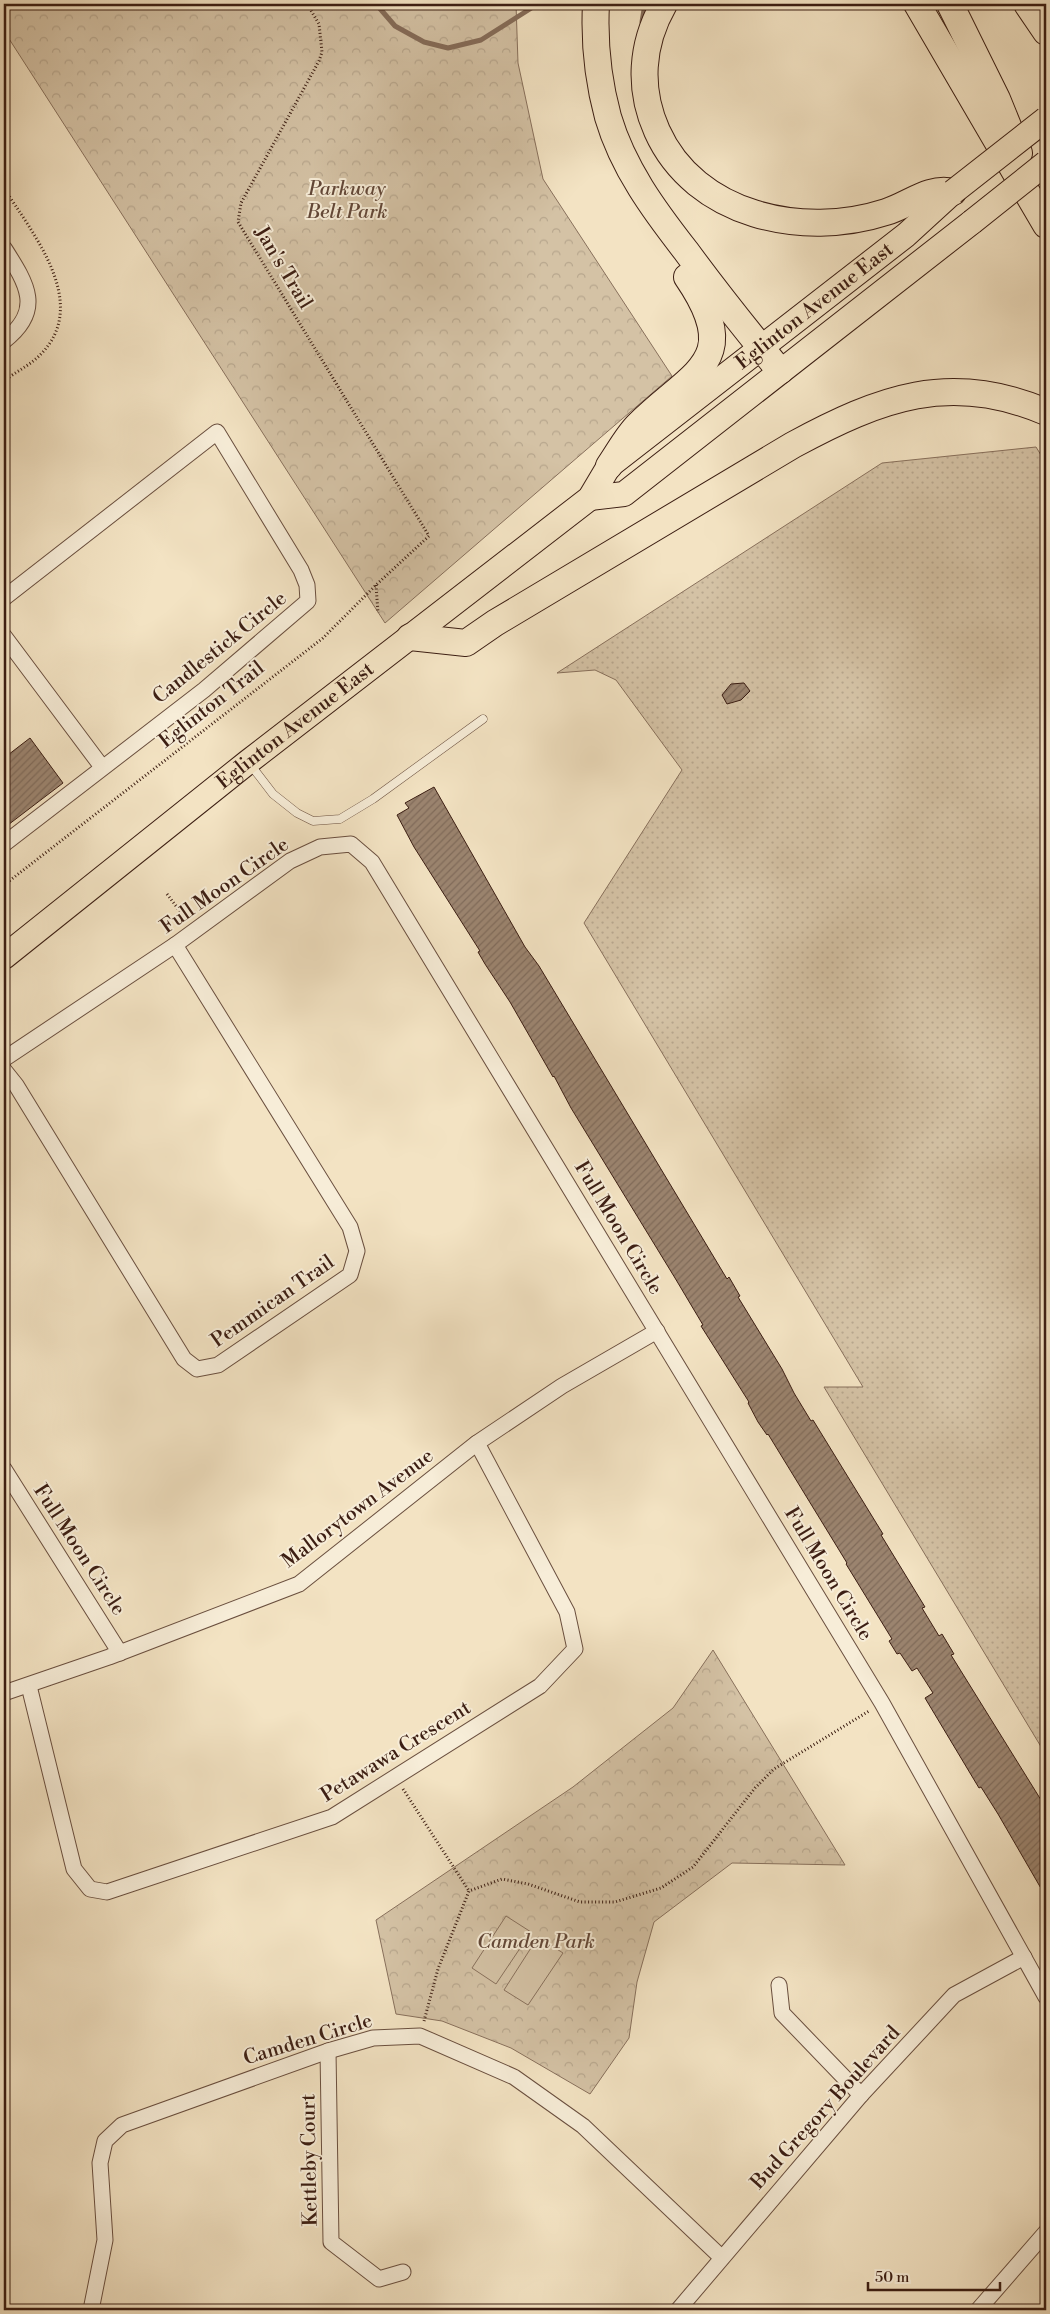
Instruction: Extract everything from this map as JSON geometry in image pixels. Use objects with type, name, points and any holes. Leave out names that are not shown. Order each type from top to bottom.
[{"type":"highway","points":[[596,4],[598,69],[608,118],[629,168],[652,206],[780,371]]},
{"type":"highway","points":[[664,4],[653,29],[644,63],[644,83],[648,104],[658,133],[671,156],[706,191],[750,212],[785,220],[824,223],[864,218],[886,212],[931,191],[944,190],[953,192]]},
{"type":"highway","points":[[917,4],[1046,226]]},
{"type":"highway","points":[[950,4],[997,99],[1046,221]]},
{"type":"highway","points":[[1027,4],[1046,32]]},
{"type":"highway","points":[[609,466],[637,426],[698,373],[707,358],[711,346],[710,319],[703,301],[650,228],[652,206]]},
{"type":"highway","points":[[410,637],[466,643],[503,618],[793,445],[840,420],[889,401],[929,392],[964,391],[996,394],[1046,412]]},
{"type":"main road","name":"Eglinton Avenue East","points":[[4,957],[248,762],[590,498],[609,466],[906,236],[953,192],[1046,119]]},
{"type":"main road","name":"Eglinton Avenue East","points":[[590,498],[624,494],[1046,163]]},
{"type":"street","points":[[4,248],[21,276],[28,301],[26,318],[16,332],[4,341]]},
{"type":"street","name":"Candlestick Circle","points":[[4,598],[217,432],[301,570],[307,585],[308,601],[204,690],[102,766],[4,844]]},
{"type":"street","points":[[4,636],[102,766]]},
{"type":"street","name":"Full Moon Circle","points":[[4,1059],[175,945],[290,861],[320,847],[351,844],[372,862],[882,1703],[1046,1997]]},
{"type":"street","name":"Pemmican Trail","points":[[4,1070],[16,1085],[184,1359],[197,1369],[218,1365],[350,1275],[357,1251],[350,1227],[175,945]]},
{"type":"street","name":"Mallorytown Avenue","points":[[4,1694],[120,1653],[299,1584],[477,1443],[562,1386],[657,1331]]},
{"type":"street","name":"Petawawa Crescent","points":[[29,1686],[74,1869],[90,1889],[107,1892],[332,1817],[540,1686],[575,1649],[567,1612],[477,1443]]},
{"type":"street","name":"Full Moon Circle","points":[[4,1469],[120,1653]]},
{"type":"street","name":"Bud Gregory Boulevard","points":[[678,2310],[721,2257],[861,2095],[954,1995],[1024,1957]]},
{"type":"street","points":[[780,1985],[782,2013],[861,2095]]},
{"type":"street","name":"Camden Circle","points":[[91,2310],[105,2240],[100,2163],[105,2141],[122,2125],[328,2051],[373,2038],[420,2036],[514,2077],[583,2126],[721,2257]]},
{"type":"street","name":"Kettleby Court","points":[[328,2051],[331,2242],[379,2279],[403,2272]]},
{"type":"street","points":[[978,2310],[1046,2232]]},
{"type":"lane","points":[[248,762],[273,794],[297,813],[313,821],[340,819],[373,799],[483,719]]},
{"type":"path","name":"Jan's Trail","points":[[307,4],[319,24],[322,52],[241,203],[238,222],[429,536]]},
{"type":"path","name":"Eglinton Trail","points":[[4,885],[323,638],[429,536]]},
{"type":"path","points":[[376,585],[378,614]]},
{"type":"path","points":[[167,894],[185,918]]},
{"type":"path","points":[[420,2036],[438,1970],[469,1891],[502,1879],[528,1884],[580,1902],[615,1902],[661,1888],[693,1867],[755,1788],[774,1769],[882,1703]]},
{"type":"path","points":[[396,1777],[469,1891]]},
{"type":"green space","name":"Parkway Belt Park","points":[[4,4],[516,4],[518,63],[543,179],[672,376],[385,623],[4,31]]},
{"type":"green space","points":[[1036,447],[1046,463],[1046,1755],[824,1387],[863,1387],[584,923],[682,770],[616,680],[595,670],[557,673],[882,463]]},
{"type":"green space","name":"Camden Park","points":[[713,1650],[845,1865],[732,1863],[654,1922],[637,1982],[629,2038],[590,2094],[511,2048],[442,2021],[396,2014],[376,1920],[573,1787],[673,1708]]},
{"type":"green space","points":[[506,1916],[531,1932],[496,1984],[472,1968]]},
{"type":"green space","points":[[538,1937],[563,1953],[528,2005],[504,1990]]},
{"type":"building","points":[[744,683],[750,691],[741,700],[727,704],[722,695],[731,684]]},
{"type":"building","points":[[30,738],[63,783],[4,828],[4,758]]},
{"type":"building","points":[[434,787],[525,947],[539,966],[727,1279],[729,1277],[740,1296],[738,1297],[782,1369],[794,1393],[811,1421],[813,1420],[883,1534],[881,1535],[925,1607],[922,1608],[939,1636],[942,1634],[954,1654],[951,1655],[1046,1808],[1046,1897],[998,1814],[981,1787],[979,1788],[925,1698],[933,1693],[917,1668],[912,1671],[900,1653],[897,1654],[889,1641],[892,1639],[847,1563],[768,1434],[758,1422],[749,1402],[701,1326],[703,1325],[675,1278],[571,1108],[510,1002],[485,964],[478,952],[480,951],[414,847],[397,815],[409,808],[405,803]]},
{"type":"waterway","points":[[376,4],[395,26],[424,42],[448,48],[481,40],[533,7],[553,4]]},
{"type":"waterway","points":[[642,22],[645,4]]}]
